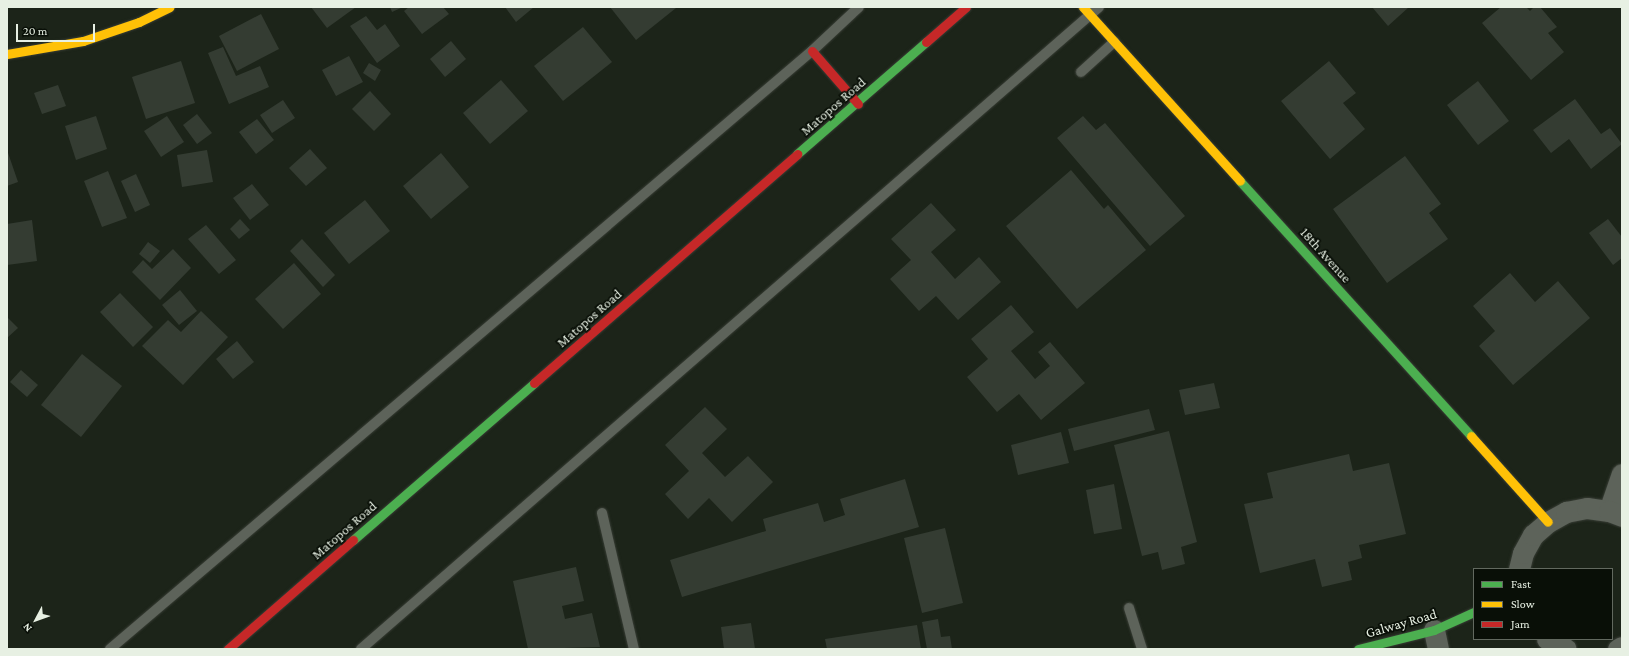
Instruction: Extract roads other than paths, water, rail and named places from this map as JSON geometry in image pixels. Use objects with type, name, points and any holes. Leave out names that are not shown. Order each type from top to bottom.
[{"type":"street","points":[[7,54],[83,41],[139,22],[170,7]]},
{"type":"street","name":"Matopos Road","points":[[228,649],[858,104],[966,7]]},
{"type":"street","name":"18th Avenue","points":[[1086,11],[1548,522]]},
{"type":"street","points":[[812,50],[858,104]]},
{"type":"street","points":[[1519,568],[1523,553],[1533,536],[1548,522],[1566,512],[1588,508],[1615,513],[1622,474]]},
{"type":"street","name":"Galway Road","points":[[1358,649],[1436,640],[1473,613]]},
{"type":"street","points":[[1549,640],[1566,649]]},
{"type":"street","points":[[1618,649],[1622,647]]},
{"type":"lane","points":[[110,649],[812,50],[859,7]]},
{"type":"lane","points":[[361,649],[1086,11],[1098,7]]},
{"type":"lane","points":[[1081,72],[1114,42]]},
{"type":"lane","points":[[602,513],[634,649]]},
{"type":"lane","points":[[1129,608],[1142,649]]}]
